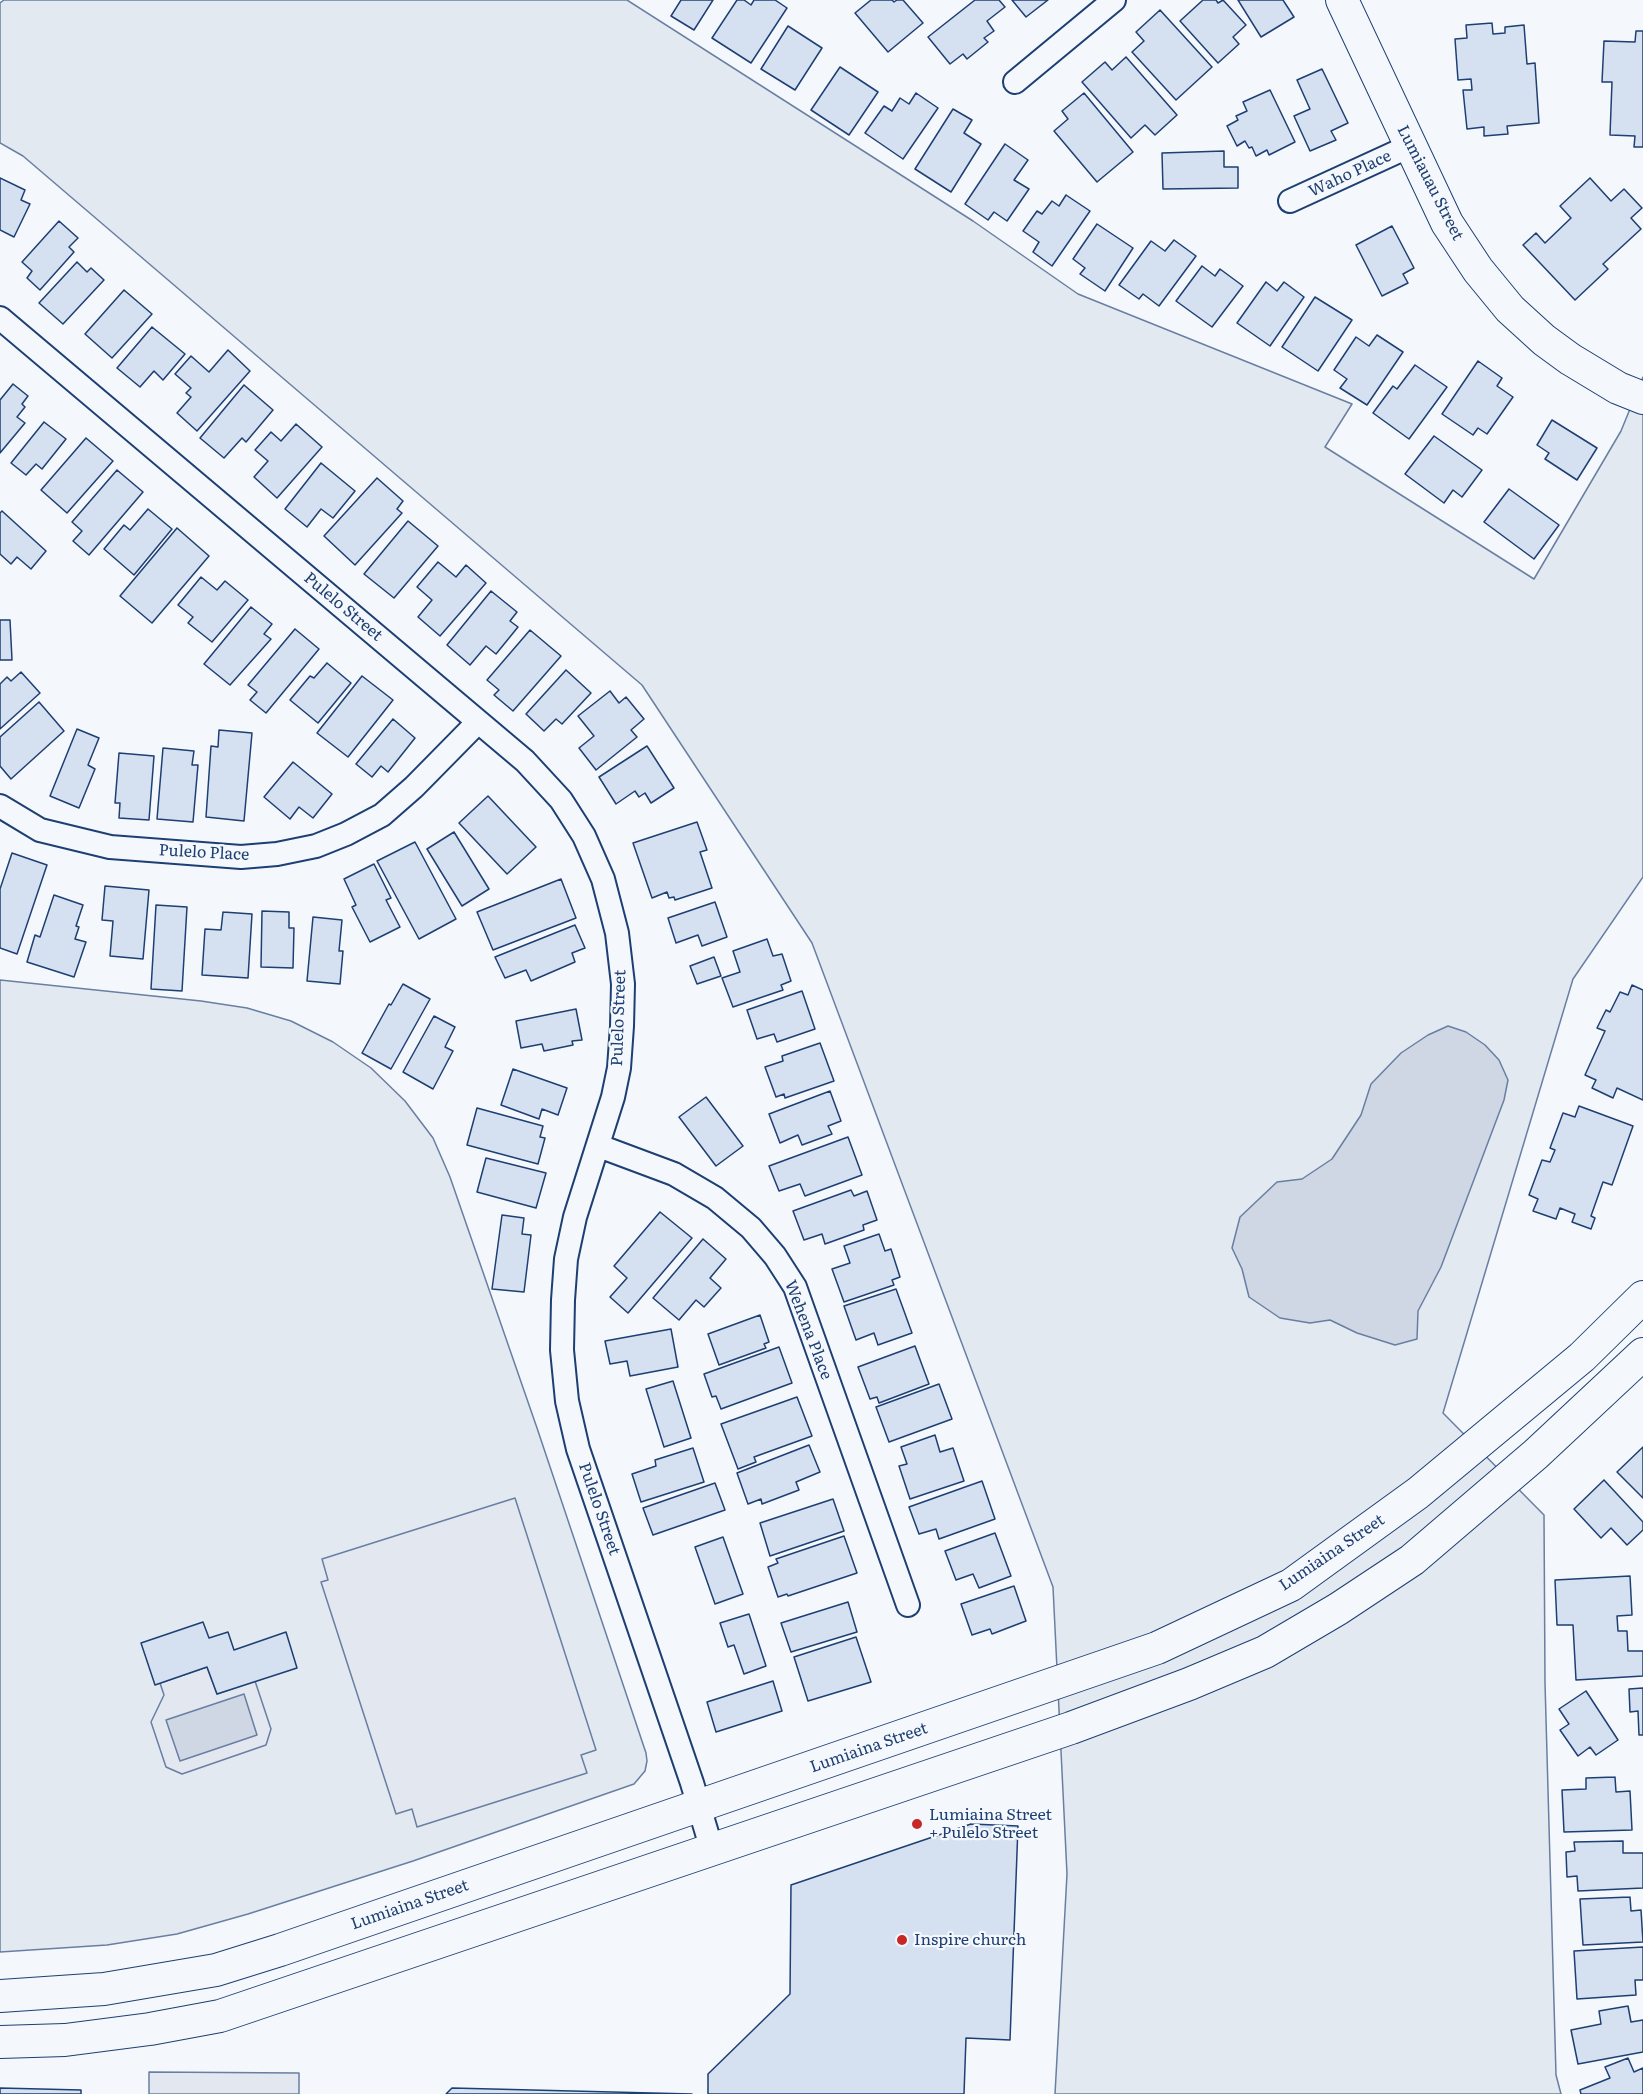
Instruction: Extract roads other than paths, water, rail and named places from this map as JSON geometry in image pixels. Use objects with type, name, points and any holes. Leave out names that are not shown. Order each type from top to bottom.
[{"type":"main road","name":"Lumiauau Street","points":[[1342,0],[1447,223],[1478,270],[1510,309],[1570,359],[1618,388],[1643,398]]},
{"type":"main road","name":"Lumiaina Street","points":[[0,1996],[104,1989],[216,1970],[280,1950],[1156,1648],[1291,1585],[1418,1493],[1582,1357],[1643,1297]]},
{"type":"main road","points":[[0,2042],[65,2040],[150,2029],[220,2016],[1071,1728],[1189,1684],[1264,1652],[1338,1610],[1412,1560],[1536,1454],[1643,1354]]},
{"type":"street","points":[[1015,82],[1114,0]]},
{"type":"street","name":"Waho Place","points":[[1290,201],[1410,146]]},
{"type":"street","name":"Pulelo Street","points":[[0,318],[525,761],[561,800],[584,836],[603,879],[617,933],[623,984],[619,1068],[613,1097],[575,1217],[566,1259],[561,1350],[567,1401],[578,1449],[712,1850]]},
{"type":"street","name":"Pulelo Place","points":[[0,806],[13,816],[40,830],[110,847],[241,857],[277,854],[316,846],[346,834],[382,815],[414,787],[478,722]]},
{"type":"street","name":"Wehena Place","points":[[598,1146],[674,1174],[715,1198],[751,1228],[775,1256],[795,1287],[908,1605]]},
{"type":"place","name":"Lumiaina Street + Pulelo Street","points":[[917,1824]]},
{"type":"place","name":"Inspire church","points":[[902,1940]]}]
